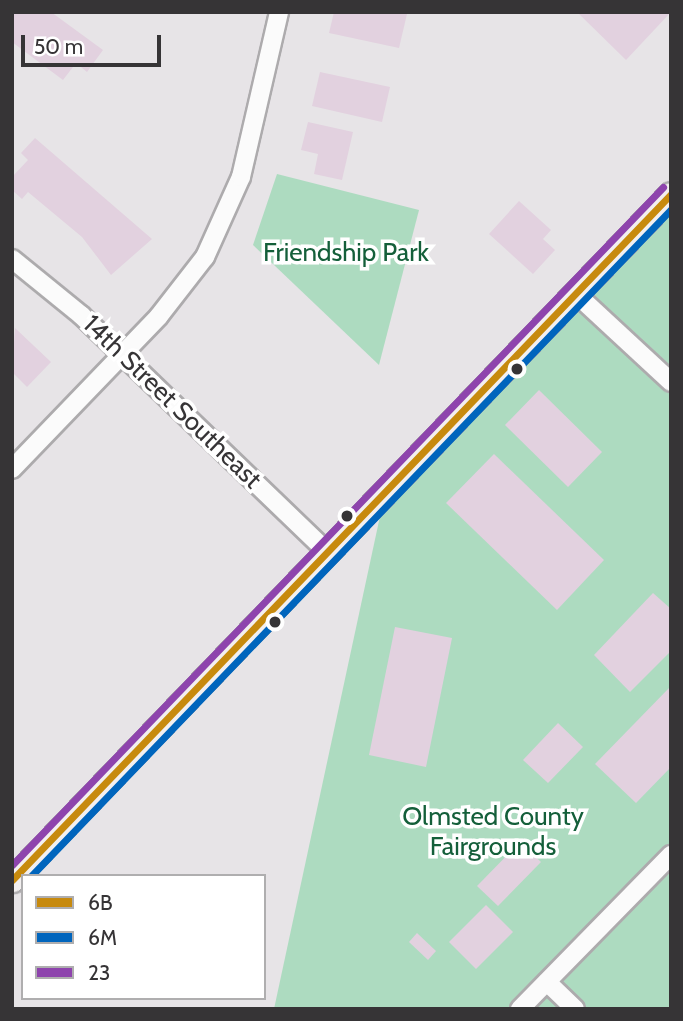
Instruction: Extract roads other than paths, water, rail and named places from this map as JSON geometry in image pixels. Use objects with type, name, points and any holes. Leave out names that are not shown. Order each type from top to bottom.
[{"type":"main road","points":[[12,880],[671,194]]},
{"type":"street","points":[[12,469],[179,293],[219,232],[241,177],[279,12]]},
{"type":"street","name":"14th Street Southeast","points":[[12,259],[122,354],[326,551]]},
{"type":"street","points":[[575,293],[671,382]]},
{"type":"street","points":[[520,1009],[671,855]]},
{"type":"street","points":[[547,982],[575,1009]]},
{"type":"park label","name":"Friendship Park","points":[[346,253]]},
{"type":"park label","name":"Olmsted County Fairgrounds","points":[[493,832]]}]
